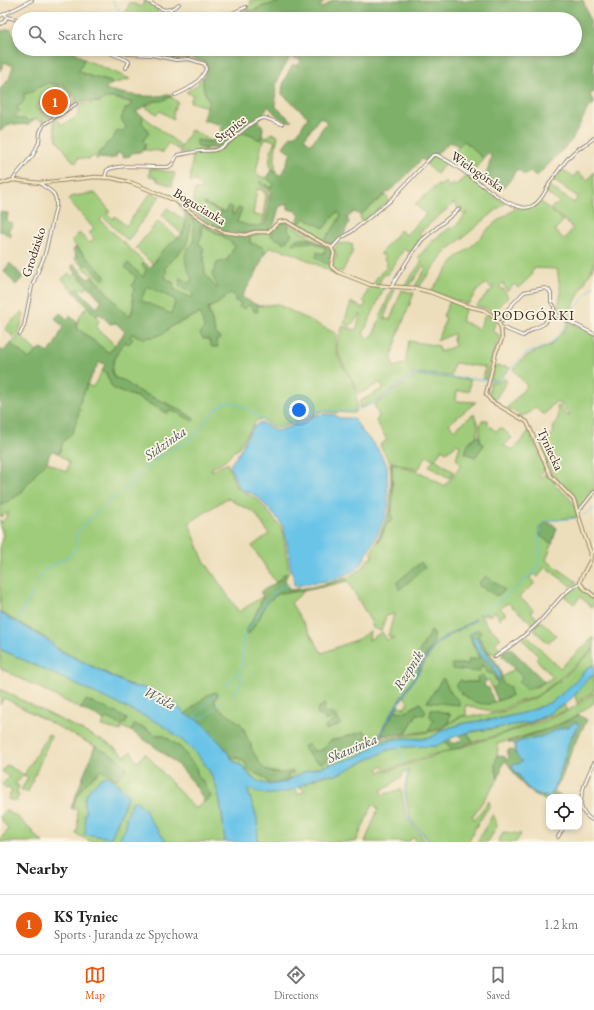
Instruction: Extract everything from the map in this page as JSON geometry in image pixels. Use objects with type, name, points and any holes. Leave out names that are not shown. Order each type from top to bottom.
[{"type":"street","points":[[0,16],[32,0]]},
{"type":"street","points":[[146,0],[162,9],[170,10],[179,4]]},
{"type":"street","points":[[233,12],[246,7]]},
{"type":"street","points":[[5,14],[7,17],[12,18]]},
{"type":"street","points":[[0,24],[4,22],[7,17]]},
{"type":"street","points":[[117,56],[129,62],[126,68]]},
{"type":"street","points":[[152,56],[176,60],[189,59],[205,64],[206,69],[201,78],[189,89],[175,96]]},
{"type":"street","points":[[14,180],[17,174],[33,155],[39,142],[40,132],[44,124],[76,104]]},
{"type":"street","name":"Stępice","points":[[105,177],[107,170],[110,168],[168,166],[173,164],[178,155],[217,150],[232,141],[239,133],[255,121],[263,118],[282,124]]},
{"type":"street","name":"Wielogórska","points":[[332,248],[340,239],[390,201],[433,155],[437,155],[456,166],[490,192],[521,207],[529,207],[535,205],[553,178],[572,155],[594,138]]},
{"type":"street","name":"Bogucianka","points":[[0,184],[14,180],[40,183],[105,177],[122,180],[174,200],[211,226],[224,232],[246,235],[255,232],[268,232],[279,222],[284,220],[332,248]]},
{"type":"street","name":"Grodzisko","points":[[20,334],[24,326],[31,290],[45,254],[56,206],[56,199],[53,192],[40,183]]},
{"type":"street","points":[[332,248],[334,253],[331,266],[335,271],[371,285],[391,287],[422,240],[458,209]]},
{"type":"street","name":"Tyniecka","points":[[391,287],[414,288],[430,292],[468,307],[484,310],[499,322],[502,339],[496,352],[486,392],[489,399],[524,419],[529,424],[549,471],[556,481],[574,500],[591,553],[590,561],[580,578],[580,583]]},
{"type":"street","points":[[499,322],[524,292],[537,289],[545,288],[549,290],[551,294],[551,302],[554,306],[554,314]]},
{"type":"street","points":[[554,314],[594,334]]},
{"type":"street","points":[[501,327],[523,336],[544,324],[550,316],[554,314]]},
{"type":"street","points":[[579,515],[594,492]]},
{"type":"street","points":[[494,657],[535,627],[563,595],[580,583],[594,596]]},
{"type":"street","points":[[582,794],[589,772],[594,763]]},
{"type":"street","points":[[582,810],[594,821]]},
{"type":"street","points":[[558,837],[562,830]]},
{"type":"green space","points":[[250,0],[279,0],[280,2],[263,6],[253,11],[246,9],[251,4]]},
{"type":"green space","points":[[279,0],[325,0],[320,7],[322,8],[333,0],[583,0],[594,36],[594,93],[592,92],[590,96],[594,100],[594,104],[588,108],[572,140],[537,176],[529,172],[524,175],[519,170],[516,170],[508,183],[502,189],[493,186],[485,179],[491,155],[488,153],[483,158],[464,141],[459,146],[450,142],[434,154],[426,163],[422,159],[400,182],[360,215],[354,212],[347,218],[349,222],[344,234],[333,245],[324,241],[341,215],[337,212],[324,228],[304,218],[297,226],[294,224],[300,216],[296,211],[288,209],[288,203],[279,207],[274,225],[267,231],[244,234],[225,232],[208,223],[180,200],[208,219],[222,213],[204,203],[225,213],[228,206],[232,207],[232,214],[234,215],[238,208],[242,208],[237,222],[250,226],[264,225],[271,192],[265,187],[266,184],[271,188],[274,184],[267,178],[272,170],[281,176],[291,153],[283,147],[291,136],[297,134],[308,117],[282,94],[284,82],[293,64],[297,66],[302,60],[290,57],[276,85],[276,107],[292,121],[286,122],[277,116],[268,106],[258,121],[262,125],[263,129],[261,139],[257,139],[248,133],[237,133],[233,138],[220,147],[204,148],[198,147],[196,140],[210,142],[220,136],[222,125],[203,120],[209,100],[203,88],[203,80],[207,68],[206,63],[189,57],[176,60],[161,56],[582,56],[582,12],[238,12],[246,9],[253,11],[263,6],[279,2]],"holes":[[[320,117],[327,122],[311,144],[304,139]]]},
{"type":"green space","points":[[145,1],[159,9],[158,12],[126,12],[130,2],[141,7]]},
{"type":"green space","points":[[11,29],[12,56],[80,56],[84,59],[79,72],[111,82],[112,84],[105,89],[138,96],[172,94],[171,97],[161,101],[152,101],[136,112],[143,116],[142,122],[149,133],[143,141],[146,144],[144,150],[131,153],[130,156],[123,157],[123,154],[117,153],[116,157],[110,159],[98,158],[98,153],[103,150],[107,143],[112,140],[118,130],[123,132],[126,127],[121,119],[125,109],[131,106],[131,102],[113,98],[104,98],[101,102],[75,103],[75,96],[62,83],[59,85],[48,83],[32,92],[24,94],[22,104],[17,107],[19,112],[14,116],[28,121],[34,120],[28,126],[26,124],[15,125],[12,123],[0,131],[0,89],[9,79],[13,66],[4,62],[0,71],[0,31]]},
{"type":"green space","points":[[84,59],[130,79],[112,84],[111,82],[90,76],[79,71]]},
{"type":"green space","points":[[41,75],[54,84],[59,85],[35,107],[45,120],[43,122],[36,119],[31,120],[28,125],[19,124],[7,115]]},
{"type":"green space","points":[[203,77],[204,89],[209,100],[207,107],[190,102],[193,95],[186,92],[199,84],[198,82]]},
{"type":"green space","points":[[63,84],[73,96],[47,119],[37,107]]},
{"type":"green space","points":[[171,97],[178,102],[173,111],[173,119],[160,111],[157,114],[145,107],[154,102]]},
{"type":"green space","points":[[104,98],[113,98],[131,102],[126,127],[123,132],[118,130],[112,140],[107,143],[103,150],[98,153],[97,160],[95,156],[88,159],[78,158],[76,163],[57,140],[53,120],[54,119],[60,122],[61,125],[77,117],[81,104],[91,105],[90,103],[101,102]]},
{"type":"green space","points":[[143,116],[180,145],[179,150],[168,143],[162,153],[160,151],[144,150],[143,141],[145,137],[142,122]]},
{"type":"green space","points":[[191,130],[207,138],[210,142],[196,140],[198,147],[207,149],[181,154],[182,145]]},
{"type":"green space","points":[[239,133],[249,134],[257,139],[261,139],[262,141],[263,135],[268,137],[271,133],[278,136],[275,154],[276,173],[270,162],[275,141],[266,138],[262,144],[256,171],[259,176],[267,178],[274,184],[272,189],[265,185],[265,187],[260,181],[269,195],[262,226],[250,226],[237,222],[242,208],[234,215],[232,214],[232,207],[228,206],[225,213],[204,204],[222,213],[208,219],[192,208],[195,190],[203,189],[196,181],[190,182],[193,153],[219,149],[234,139]],"holes":[[[257,189],[262,190],[266,195],[263,216],[253,215]]]},
{"type":"green space","points":[[464,141],[483,158],[471,175],[448,161]]},
{"type":"green space","points":[[433,156],[437,156],[446,162],[437,174],[426,164]]},
{"type":"green space","points":[[150,168],[175,173],[172,186],[157,181],[157,178],[149,176]]},
{"type":"green space","points":[[562,169],[574,177],[577,172],[588,180],[594,172],[594,265],[566,319],[556,313],[561,294],[557,269],[536,268],[531,272],[532,275],[518,288],[515,284],[507,291],[503,283],[499,287],[504,290],[508,297],[493,313],[485,308],[476,306],[495,286],[494,285],[491,288],[486,283],[477,291],[468,304],[431,291],[455,259],[474,244],[492,225],[517,207],[529,208],[541,202],[563,221],[555,230],[564,240],[573,228],[551,209],[559,202],[545,192],[549,186],[574,203],[578,197],[553,180]]},
{"type":"green space","points":[[467,175],[505,203],[444,253],[419,287],[415,286],[426,268],[423,266],[409,287],[404,286],[422,261],[418,258],[432,241],[451,227],[452,230],[468,212],[464,215],[454,203],[419,233],[423,237],[411,253],[404,249],[387,275],[385,274],[381,279],[379,285],[374,283],[378,276],[387,267],[384,259],[385,257],[380,254],[400,230],[406,235],[426,214],[415,204],[436,186],[441,186],[445,181],[449,187],[453,183],[456,185]]},
{"type":"green space","points":[[95,193],[110,211],[107,213],[113,219],[115,216],[126,226],[151,193],[160,196],[128,241],[103,217],[100,220],[144,262],[142,266],[147,270],[143,277],[128,264],[136,277],[132,286],[135,289],[132,295],[133,307],[128,317],[102,286],[74,258],[76,256],[85,265],[87,264],[103,280],[106,277],[71,241],[79,233],[90,243],[94,238],[89,233],[94,229],[68,199],[73,196]]},
{"type":"green space","points":[[385,195],[390,200],[361,223],[360,215]]},
{"type":"green space","points":[[179,204],[212,228],[221,232],[240,237],[250,236],[250,243],[263,247],[265,253],[256,273],[242,296],[243,298],[259,306],[257,308],[258,312],[255,312],[249,305],[245,309],[239,307],[241,303],[235,301],[235,296],[231,293],[217,304],[208,308],[215,332],[220,339],[216,340],[218,347],[212,347],[208,339],[203,339],[200,334],[204,328],[200,313],[172,326],[162,334],[153,337],[143,338],[132,334],[130,337],[133,339],[129,344],[125,342],[119,349],[113,363],[112,372],[115,378],[123,380],[136,390],[177,408],[195,419],[193,421],[175,412],[169,411],[168,413],[134,396],[115,390],[106,373],[102,371],[105,364],[99,362],[78,407],[80,409],[73,432],[63,442],[59,454],[53,451],[50,453],[47,462],[36,473],[20,494],[0,506],[0,349],[3,351],[5,350],[10,343],[29,359],[41,348],[48,353],[54,346],[63,327],[55,318],[60,313],[67,319],[70,316],[77,322],[76,327],[109,353],[125,332],[116,323],[110,324],[100,314],[96,316],[74,292],[77,288],[97,308],[102,301],[71,267],[74,264],[88,279],[92,277],[129,317],[133,310],[132,295],[135,289],[132,286],[136,277],[125,267],[128,263],[143,277],[146,270],[142,266],[144,262],[150,268],[162,251],[182,234],[185,228],[185,213]],"holes":[[[191,216],[193,218],[194,241],[190,248],[188,248],[185,259],[188,271],[192,278],[190,283],[179,278],[180,286],[193,293],[192,298],[173,289],[174,283],[165,278],[167,271],[164,269],[186,246]],[[201,225],[224,237],[235,246],[227,260],[217,263],[212,275],[218,288],[216,288],[205,274],[203,247],[198,243],[202,235]],[[147,286],[176,300],[171,314],[141,300]]]},
{"type":"green space","points":[[167,208],[185,221],[185,228],[182,234],[162,216]]},
{"type":"green space","points":[[0,212],[8,213],[7,221],[13,224],[8,231],[12,234],[10,237],[2,231],[0,232]]},
{"type":"green space","points":[[337,212],[341,215],[324,241],[297,226],[304,218]]},
{"type":"green space","points":[[190,215],[193,218],[195,232],[188,264],[188,269],[192,278],[190,283],[180,278],[180,286],[193,293],[192,298],[170,285],[165,276],[164,270],[172,259],[186,246],[190,229]]},
{"type":"green space","points":[[158,221],[178,238],[162,251],[153,264],[136,248]]},
{"type":"green space","points":[[281,222],[286,222],[289,224],[288,230],[292,234],[285,243],[271,236],[272,231]]},
{"type":"green space","points":[[201,224],[224,237],[236,246],[227,260],[218,288],[216,289],[205,274],[203,247],[198,243],[202,235]]},
{"type":"green space","points":[[289,224],[313,239],[296,239],[312,242],[326,248],[323,254],[324,263],[329,264],[332,270],[337,274],[285,251],[269,248],[265,253],[263,247],[250,243],[250,236],[272,231],[271,236],[288,230]]},
{"type":"green space","points":[[296,239],[313,239],[331,249],[333,253],[329,264],[324,263],[316,257],[317,252],[323,254],[326,248],[312,242],[292,244]]},
{"type":"green space","points":[[347,243],[353,245],[353,251],[342,272],[336,270],[333,266],[335,256],[337,257],[334,249],[338,244]]},
{"type":"green space","points":[[76,247],[106,277],[103,280],[87,264],[85,266],[76,256],[73,250]]},
{"type":"green space","points":[[10,263],[23,277],[16,285],[4,271]]},
{"type":"green space","points":[[69,273],[72,277],[76,273],[88,286],[85,290],[82,287],[79,291],[77,289],[74,292],[62,279]]},
{"type":"green space","points":[[147,286],[176,300],[171,315],[140,300]]},
{"type":"green space","points":[[370,286],[384,288],[363,334],[368,339],[373,336],[391,290],[395,289],[384,318],[390,320],[402,290],[414,293],[392,354],[393,367],[406,363],[409,341],[439,346],[440,352],[455,346],[453,339],[455,333],[437,341],[446,318],[443,316],[450,301],[466,308],[461,321],[479,329],[486,313],[496,321],[493,329],[494,332],[501,336],[493,352],[486,379],[483,378],[485,367],[454,363],[451,376],[415,373],[374,403],[359,408],[360,401],[384,388],[380,383],[359,394],[354,382],[342,363],[337,350],[337,343],[343,326],[356,330],[361,314],[350,326],[344,323],[351,302],[363,308],[366,303],[363,301]]},
{"type":"green space","points":[[231,293],[252,307],[255,312],[259,306],[277,304],[337,334],[335,347],[337,354],[353,383],[357,397],[356,411],[353,413],[321,411],[305,420],[277,428],[273,428],[261,419],[256,421],[236,451],[235,450],[226,459],[211,469],[212,471],[227,463],[236,487],[258,500],[281,527],[284,537],[289,572],[287,575],[285,573],[276,583],[252,546],[269,534],[255,513],[227,498],[189,523],[203,559],[239,612],[263,596],[256,614],[245,632],[259,619],[266,603],[279,593],[304,591],[291,603],[322,653],[358,639],[370,631],[369,640],[382,632],[387,640],[394,638],[388,636],[394,614],[386,616],[381,631],[373,628],[370,619],[346,578],[363,568],[368,559],[371,559],[373,555],[371,553],[377,541],[379,541],[391,516],[392,463],[424,474],[443,485],[445,485],[454,475],[461,464],[456,459],[460,446],[457,444],[446,452],[442,449],[435,459],[454,472],[449,478],[429,466],[434,459],[426,456],[418,470],[389,461],[380,445],[387,440],[376,421],[379,416],[374,405],[419,375],[470,380],[469,391],[457,391],[456,401],[476,402],[449,424],[454,430],[474,414],[478,425],[477,436],[469,442],[465,453],[475,457],[484,445],[480,435],[480,424],[483,420],[488,420],[488,424],[494,430],[497,431],[502,428],[512,438],[504,446],[511,449],[515,448],[529,431],[546,469],[538,476],[540,478],[547,472],[556,485],[572,502],[577,517],[548,521],[540,527],[539,530],[542,536],[552,544],[546,560],[577,582],[573,586],[570,585],[545,567],[538,577],[534,574],[529,578],[535,583],[519,597],[533,609],[531,613],[540,621],[535,626],[508,603],[500,608],[506,614],[501,617],[500,620],[495,611],[489,616],[488,613],[482,616],[480,613],[479,614],[486,624],[501,638],[495,643],[502,650],[496,655],[488,651],[478,636],[472,642],[480,659],[452,669],[481,663],[493,674],[498,684],[493,689],[489,680],[486,681],[482,676],[478,682],[466,682],[460,680],[457,686],[462,694],[488,704],[511,696],[502,683],[502,677],[514,669],[522,677],[527,690],[538,686],[553,677],[536,659],[539,656],[522,639],[526,635],[560,668],[594,637],[594,648],[561,678],[533,698],[516,702],[503,710],[492,712],[466,705],[466,715],[458,717],[448,724],[450,714],[435,719],[428,731],[405,734],[417,714],[420,703],[406,712],[395,711],[398,706],[405,708],[408,702],[404,696],[434,647],[445,638],[476,620],[475,619],[465,626],[450,633],[433,646],[384,725],[378,741],[372,748],[356,757],[306,771],[290,780],[284,774],[267,771],[262,767],[252,751],[251,745],[240,723],[221,711],[215,705],[215,700],[207,695],[185,714],[177,705],[164,696],[147,689],[134,687],[74,657],[55,647],[44,637],[0,612],[0,543],[3,535],[0,528],[0,519],[2,523],[9,512],[0,517],[0,506],[20,494],[36,473],[47,462],[67,472],[69,462],[59,454],[63,442],[73,432],[78,407],[87,385],[93,387],[102,371],[106,373],[115,390],[134,396],[167,413],[169,411],[175,412],[195,419],[177,408],[136,390],[123,380],[115,378],[112,372],[113,363],[119,349],[125,342],[132,339],[130,337],[132,334],[143,338],[153,337],[162,334],[172,326],[201,313],[208,339],[217,347],[216,340],[220,338],[215,332],[208,308],[217,304]],"holes":[[[443,678],[451,693],[459,701],[427,702]],[[330,741],[321,763],[313,759],[303,747],[309,744],[314,751],[322,750]]]},
{"type":"green space","points":[[88,305],[99,319],[97,328],[115,345],[109,353],[76,327],[80,316]]},
{"type":"green space","points":[[21,312],[24,314],[19,333],[14,338],[5,328]]},
{"type":"green space","points":[[569,322],[594,335],[594,491],[578,511],[577,504],[572,494],[550,470],[539,444],[548,439],[554,431],[553,429],[558,417],[557,407],[560,406],[565,415],[570,416],[560,403],[554,403],[544,414],[535,407],[529,413],[522,416],[507,408],[527,386],[513,369],[526,356],[551,345],[566,328]]},
{"type":"green space","points":[[20,335],[37,352],[29,359],[11,344]]},
{"type":"green space","points":[[494,366],[510,368],[499,380],[490,380]]},
{"type":"green space","points":[[504,378],[507,381],[495,400],[489,395],[490,382],[499,382]]},
{"type":"green space","points":[[477,436],[480,437],[480,442],[484,445],[475,457],[465,453],[469,442]]},
{"type":"green space","points":[[390,463],[392,463],[393,500],[391,516],[393,519],[390,523],[388,522],[379,541],[377,541],[390,510]]},
{"type":"green space","points":[[546,523],[551,523],[557,528],[552,544],[540,536],[541,527]]},
{"type":"green space","points":[[421,562],[425,568],[399,590],[397,582]]},
{"type":"green space","points":[[285,573],[287,575],[285,580],[289,590],[313,587],[346,578],[348,581],[304,591],[279,593],[266,603],[259,619],[248,635],[245,632],[256,614],[263,596],[260,592],[279,581]]},
{"type":"green space","points":[[486,576],[505,590],[497,596],[479,586],[480,581]]},
{"type":"green space","points":[[578,585],[594,598],[594,604],[592,607],[580,597],[574,604],[564,596]]},
{"type":"green space","points":[[541,621],[556,635],[548,643],[533,629]]},
{"type":"green space","points":[[477,629],[481,632],[478,636],[481,642],[500,670],[502,683],[510,687],[511,696],[498,701],[493,689],[498,684],[493,674],[486,672],[482,664],[479,672],[452,669],[452,664],[468,664],[469,659],[479,659],[469,635]]},
{"type":"green space","points":[[431,631],[433,632],[434,642],[417,669],[412,664]]},
{"type":"green space","points":[[510,648],[545,682],[527,690],[519,682],[522,677],[502,656],[502,652]]},
{"type":"green space","points":[[0,649],[151,719],[178,736],[202,760],[213,778],[220,801],[225,842],[165,842],[146,816],[146,810],[134,801],[126,818],[126,828],[119,842],[92,842],[76,834],[78,826],[77,809],[72,809],[77,796],[83,786],[102,770],[107,772],[115,757],[4,698],[0,705],[0,689],[109,744],[126,756],[131,751],[137,763],[145,753],[195,809],[210,797],[204,783],[198,776],[196,768],[181,748],[163,735],[156,735],[135,725],[131,731],[122,727],[121,731],[102,726],[104,720],[107,718],[121,725],[87,701],[81,709],[0,668]],"holes":[[[111,777],[128,795],[111,838],[85,834],[87,829],[84,815]]]},
{"type":"green space","points":[[594,649],[594,665],[586,668],[582,675],[552,702],[527,712],[502,718],[465,723],[443,730],[432,737],[421,739],[405,738],[378,745],[381,739],[440,730],[463,716],[497,713],[505,711],[516,704],[533,699],[562,679]]},
{"type":"green space","points":[[594,675],[594,691],[577,703],[575,695],[580,686]]},
{"type":"green space","points":[[483,676],[486,681],[484,683],[485,687],[489,688],[494,703],[483,704],[472,701],[463,695],[456,686],[460,680],[466,682],[478,682],[477,677]]},
{"type":"green space","points":[[443,678],[451,693],[459,701],[459,705],[427,702]]},
{"type":"green space","points":[[216,692],[218,695],[215,700],[215,705],[242,726],[251,748],[261,765],[268,771],[277,773],[293,771],[293,773],[287,776],[290,780],[270,785],[268,781],[247,769],[246,763],[238,758],[231,757],[201,722],[185,714],[207,695]]},
{"type":"green space","points":[[594,693],[594,703],[578,714],[579,715],[551,728],[497,744],[498,748],[495,765],[498,779],[472,817],[475,819],[489,801],[490,805],[468,842],[430,842],[410,819],[405,790],[409,771],[403,772],[402,778],[381,790],[382,795],[401,789],[407,818],[426,842],[417,842],[414,837],[408,842],[365,842],[378,809],[373,804],[356,842],[258,842],[257,818],[247,789],[248,788],[254,791],[272,793],[284,792],[296,788],[298,795],[305,790],[299,787],[312,780],[331,774],[334,776],[388,750],[403,747],[436,746],[445,741],[452,750],[386,770],[382,766],[378,769],[380,772],[384,770],[385,772],[546,720],[568,711]]},
{"type":"green space","points":[[86,700],[117,713],[127,719],[126,723],[121,725],[107,718],[104,720],[81,709]]},
{"type":"green space","points":[[420,703],[426,711],[424,715],[417,714],[405,734],[382,736],[386,725],[395,711],[406,712]]},
{"type":"green space","points":[[324,704],[325,707],[323,711],[334,714],[341,724],[326,730],[325,727],[336,721],[334,718],[325,721],[324,717],[319,716],[317,712],[318,708]]},
{"type":"green space","points":[[564,705],[567,710],[495,736],[473,742],[467,733],[531,722],[547,715],[556,707]]},
{"type":"green space","points":[[431,709],[450,714],[448,724],[439,729],[428,731],[434,719],[430,717]]},
{"type":"green space","points":[[579,715],[587,720],[572,749],[563,775],[554,792],[559,794],[551,794],[560,774],[567,746],[577,727],[564,727],[543,737],[517,742],[515,744],[508,742],[551,728]]},
{"type":"green space","points":[[135,724],[156,735],[163,735],[181,748],[196,768],[198,776],[204,783],[211,797],[204,802],[198,790],[183,770],[163,753],[131,731]]},
{"type":"green space","points":[[365,731],[367,738],[342,754],[321,763],[313,759],[303,747],[309,744],[314,751],[322,750],[330,741]]},
{"type":"green space","points":[[467,733],[473,742],[452,750],[445,741],[449,739],[454,744],[462,740],[459,735]]},
{"type":"green space","points":[[48,734],[51,736],[28,792],[21,790],[28,778],[24,775]]},
{"type":"green space","points":[[95,746],[115,757],[127,767],[117,780],[102,770],[83,786],[72,809],[71,808]]},
{"type":"green space","points":[[509,749],[514,751],[522,761],[513,770],[532,791],[546,797],[546,800],[528,790],[506,761],[503,763],[498,779],[495,765],[497,755],[505,757],[507,760],[509,758],[507,751]]},
{"type":"green space","points":[[231,757],[238,758],[243,761],[251,772],[262,776],[270,785],[264,784],[252,778],[241,765],[234,761]]},
{"type":"green space","points":[[7,765],[24,775],[15,784],[19,786],[16,794],[19,795],[16,802],[8,799],[12,790],[8,788],[6,789],[2,784],[9,777],[2,771]]},
{"type":"green space","points":[[6,809],[13,815],[14,814],[33,832],[34,835],[43,842],[0,842],[0,839],[9,829],[0,818],[0,815]]},
{"type":"green space","points":[[493,814],[497,826],[488,842],[477,842]]},
{"type":"green space","points":[[503,832],[521,834],[516,842],[498,842]]},
{"type":"water","points":[[317,415],[335,415],[339,418],[353,418],[377,448],[387,465],[388,508],[375,539],[361,565],[357,569],[336,579],[295,586],[283,527],[279,520],[257,496],[238,487],[230,467],[250,432],[257,424],[261,422],[276,431],[305,422]]},
{"type":"water","name":"Wisła","points":[[0,612],[13,621],[21,623],[20,624],[52,643],[55,648],[133,687],[141,687],[160,693],[171,702],[175,703],[185,714],[201,722],[223,746],[233,761],[242,766],[251,777],[259,782],[270,785],[285,782],[306,771],[356,757],[372,748],[378,741],[384,725],[433,646],[443,638],[465,626],[475,618],[476,620],[445,638],[434,647],[386,725],[378,744],[394,739],[421,739],[432,737],[443,730],[465,723],[502,718],[527,712],[552,702],[582,675],[587,668],[594,665],[594,675],[585,681],[575,695],[564,705],[531,722],[474,731],[456,736],[436,746],[403,747],[388,750],[334,776],[320,776],[297,788],[282,793],[266,794],[248,788],[247,789],[257,818],[258,842],[225,842],[216,785],[208,769],[197,754],[159,723],[0,649]]},
{"type":"water","points":[[473,637],[476,638],[482,649],[497,667],[500,676],[499,681],[490,662],[482,657],[472,640]]},
{"type":"water","points":[[574,722],[578,723],[579,725],[569,742],[560,773],[551,794],[546,794],[546,796],[542,796],[528,788],[514,770],[512,766],[513,764],[519,764],[522,761],[516,754],[515,744],[538,738],[565,727],[569,727]]},
{"type":"water","points":[[105,776],[110,777],[128,795],[111,838],[84,834],[86,812],[84,801],[88,791]]},
{"type":"water","points":[[134,801],[139,802],[139,804],[146,810],[149,818],[163,836],[165,842],[119,842],[126,828],[126,818]]},
{"type":"waterway","points":[[112,0],[119,12]]},
{"type":"waterway","name":"Sidzinka","points":[[359,410],[376,402],[416,374],[498,381],[525,354],[551,344],[565,327],[570,315],[594,286]]},
{"type":"waterway","name":"Sidzinka","points":[[38,581],[45,570],[74,552],[77,546],[76,533],[103,506],[120,494],[152,462],[194,436],[214,411],[227,402],[231,402],[246,408],[275,428],[306,418],[319,410],[357,410]]},
{"type":"waterway","name":"Rzepnik","points":[[583,515],[594,509]]},
{"type":"waterway","name":"Rzepnik","points":[[480,616],[535,572],[539,562],[539,534],[543,524],[548,521],[578,518]]},
{"type":"waterway","points":[[225,686],[242,667],[243,638],[264,605],[273,594],[281,587],[289,585]]},
{"type":"waterway","name":"Sidzinka","points":[[17,622],[32,594]]},
{"type":"waterway","points":[[472,630],[474,637]]},
{"type":"waterway","points":[[232,694],[239,688],[242,673]]},
{"type":"waterway","points":[[193,718],[215,695]]},
{"type":"waterway","points":[[195,719],[205,717],[222,702]]},
{"type":"waterway","points":[[399,748],[404,764]]},
{"type":"waterway","points":[[406,770],[407,774],[404,790],[409,819],[429,842]]},
{"type":"place","name":"KS Tyniec","points":[[55,102]]},
{"type":"district","name":"PODGÓRKI","points":[[534,315]]},
{"type":"water label","name":"Skawinka","points":[[352,748]]}]
